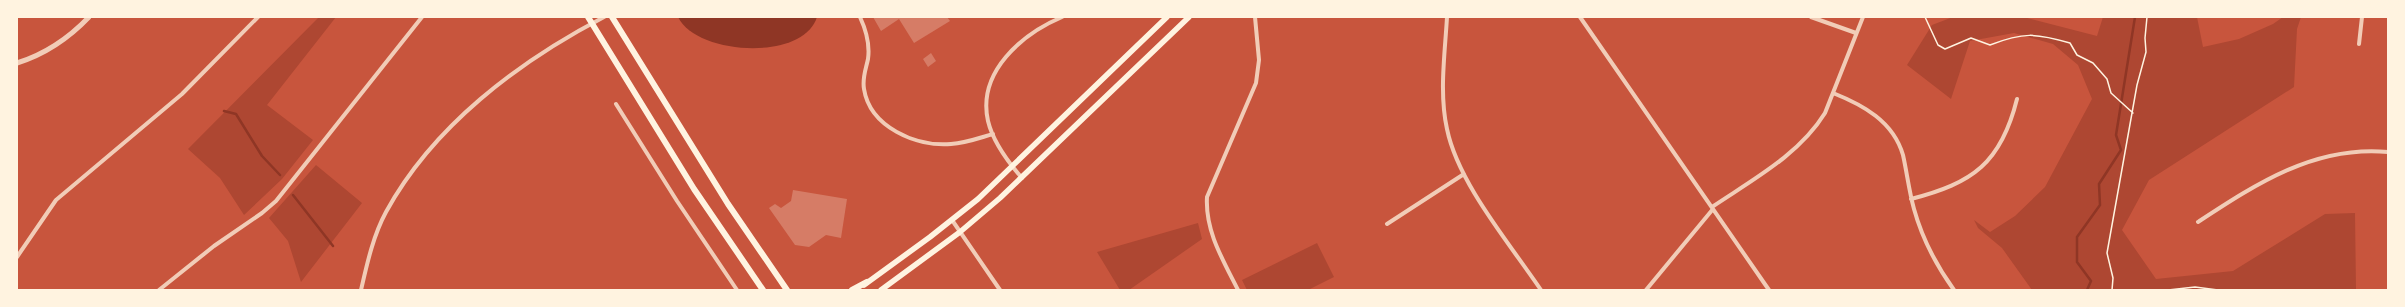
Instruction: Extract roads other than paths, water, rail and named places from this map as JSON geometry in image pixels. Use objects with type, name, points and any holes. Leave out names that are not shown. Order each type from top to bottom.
[{"type":"main road","points":[[588,17],[694,189],[763,290]]},
{"type":"main road","points":[[612,17],[728,204],[787,290]]},
{"type":"main road","points":[[856,290],[952,220],[1012,167],[1167,17]]},
{"type":"main road","points":[[881,290],[960,232],[1022,178],[1189,17]]},
{"type":"main road","points":[[777,276],[792,290]]},
{"type":"main road","points":[[852,290],[867,282]]},
{"type":"street","points":[[17,63],[45,52],[60,43],[89,17]]},
{"type":"street","points":[[17,257],[56,200],[182,94],[258,17]]},
{"type":"street","points":[[159,290],[214,246],[262,213],[280,197],[422,17]]},
{"type":"street","points":[[361,290],[374,240],[385,213],[402,185],[432,146],[459,118],[499,84],[604,17]]},
{"type":"street","points":[[860,17],[865,28],[868,43],[868,57],[863,87],[866,99],[877,117],[900,133],[915,140],[933,144],[967,142],[993,134]]},
{"type":"street","points":[[1022,178],[1012,167],[993,134],[988,121],[988,101],[992,78],[1016,46],[1027,37],[1062,17]]},
{"type":"street","points":[[1238,290],[1211,233],[1206,210],[1209,189],[1256,83],[1259,60],[1255,17]]},
{"type":"street","points":[[1447,17],[1444,106],[1450,140],[1464,174],[1541,290]]},
{"type":"street","points":[[1580,17],[1769,290]]},
{"type":"street","points":[[1811,17],[1856,33]]},
{"type":"street","points":[[1646,290],[1712,208],[1796,149],[1806,139],[1825,113],[1863,17]]},
{"type":"street","points":[[2359,44],[2362,17]]},
{"type":"street","points":[[1833,93],[1863,106],[1891,130],[1902,154],[1911,199],[1928,247],[1954,290]]},
{"type":"street","points":[[1911,199],[1954,186],[1981,168],[1991,158],[2008,132],[2017,99]]},
{"type":"street","points":[[616,104],[677,201],[736,290]]},
{"type":"street","points":[[2198,222],[2262,181],[2299,164],[2337,154],[2388,152]]},
{"type":"street","points":[[1387,224],[1464,174]]},
{"type":"street","points":[[952,220],[1000,290]]},
{"type":"waterway","points":[[2087,290],[2091,281],[2077,262],[2077,237],[2100,205],[2099,184],[2121,150],[2116,135],[2135,17]]},
{"type":"waterway","points":[[224,111],[236,114],[262,156],[280,175]]},
{"type":"waterway","points":[[293,195],[333,246]]}]
